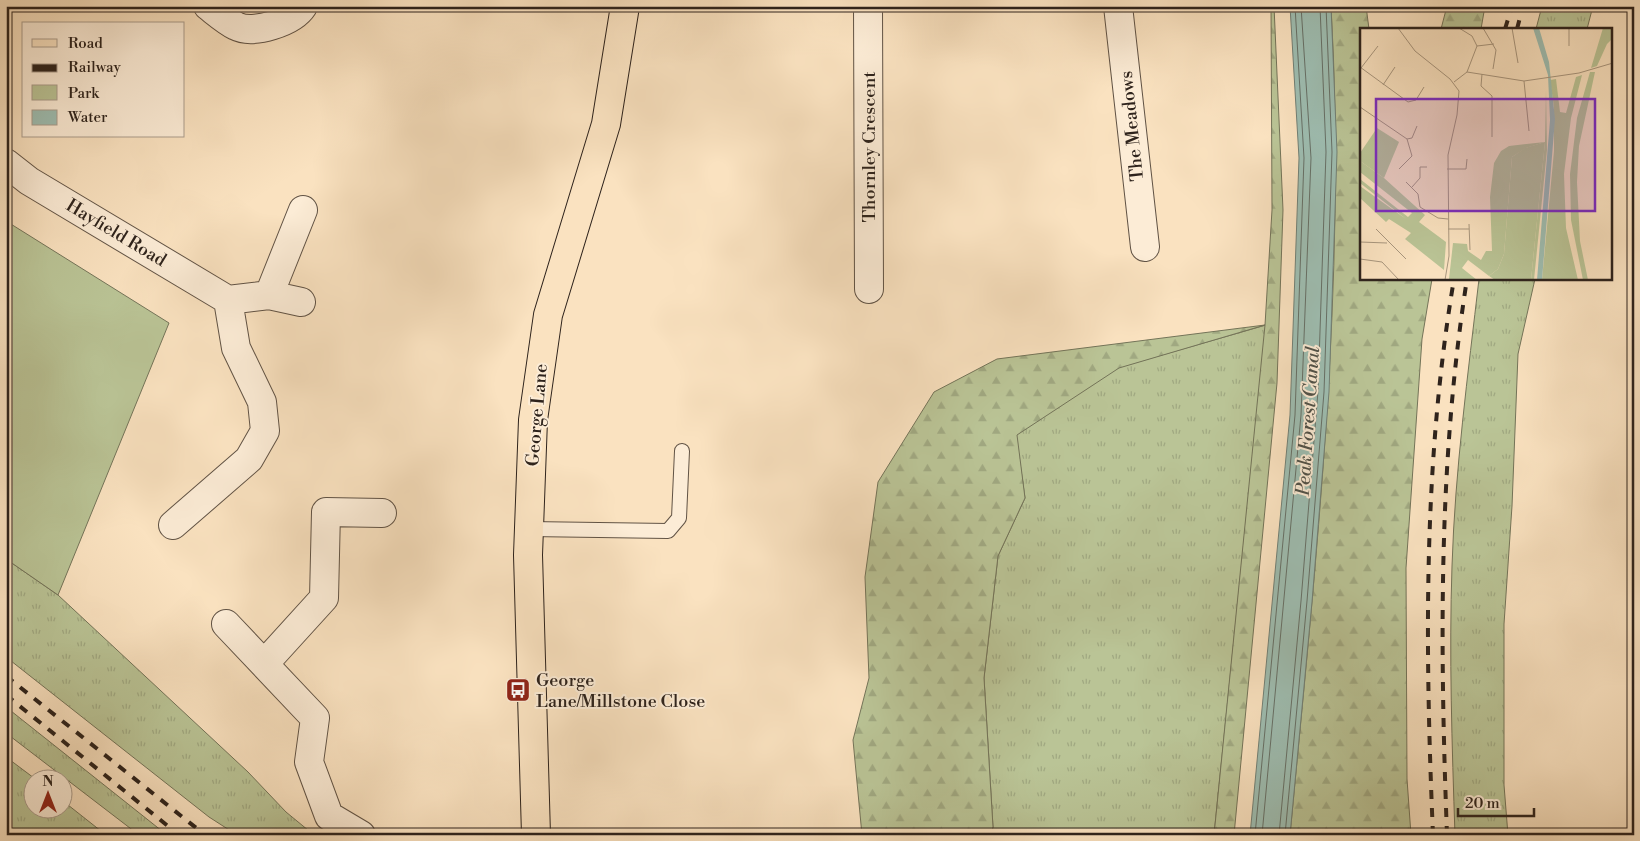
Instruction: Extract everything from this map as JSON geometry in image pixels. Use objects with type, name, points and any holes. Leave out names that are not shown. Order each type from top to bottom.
[{"type":"main road","name":"George Lane","points":[[536,835],[529,529],[533,420],[548,315],[606,124],[625,6]]},
{"type":"street","points":[[208,6],[238,28],[269,28],[299,12],[303,6]]},
{"type":"street","name":"Thornley Crescent","points":[[868,6],[869,289]]},
{"type":"street","name":"The Meadows","points":[[1118,6],[1144,247]]},
{"type":"street","name":"Hayfield Road","points":[[6,163],[29,181],[228,300]]},
{"type":"street","points":[[269,295],[303,210]]},
{"type":"street","points":[[173,526],[249,458],[265,431],[262,402],[236,348],[228,300],[269,295],[301,302]]},
{"type":"street","points":[[264,664],[324,598],[326,512],[382,513]]},
{"type":"street","points":[[226,624],[315,718],[309,762],[329,816],[361,835]]},
{"type":"lane","points":[[529,529],[668,531],[679,518],[682,451]]},
{"type":"green space","points":[[1271,6],[1274,6],[1283,210],[1277,383],[1234,835],[1214,835],[1265,325],[1272,210]]},
{"type":"green space","points":[[1331,6],[1366,6],[1369,28],[1360,28],[1360,280],[1432,280],[1422,339],[1406,568],[1407,779],[1411,835],[1290,835],[1310,628],[1326,421],[1335,214],[1335,110]]},
{"type":"green space","points":[[1447,6],[1485,6],[1481,28],[1441,28]]},
{"type":"green space","points":[[1542,6],[1593,6],[1587,28],[1536,28]]},
{"type":"green space","points":[[6,221],[169,323],[58,595],[6,559]]},
{"type":"green space","points":[[1479,280],[1535,280],[1518,354],[1512,506],[1504,624],[1504,785],[1508,835],[1455,835],[1451,599],[1459,458]]},
{"type":"green space","points":[[1265,325],[1119,368],[1017,435],[1025,498],[998,556],[984,678],[993,827],[991,835],[862,835],[853,740],[869,678],[865,577],[878,482],[934,392],[997,359]]},
{"type":"green space","points":[[1266,325],[1214,835],[991,835],[993,827],[984,678],[998,556],[1025,498],[1016,435],[1113,369]]},
{"type":"green space","points":[[6,559],[58,595],[248,772],[286,812],[314,835],[237,835],[209,817],[6,657]]},
{"type":"green space","points":[[6,707],[167,835],[139,835],[72,784],[72,768],[52,768],[6,733]]},
{"type":"green space","points":[[6,757],[22,769],[22,818],[72,818],[72,808],[106,835],[6,835]]},
{"type":"water","name":"Peak Forest Canal","points":[[1290,6],[1331,6],[1337,152],[1329,392],[1290,835],[1250,835],[1290,415],[1299,158]]},
{"type":"railway","points":[[1505,28],[1512,6]]},
{"type":"railway","points":[[1517,28],[1523,6]]},
{"type":"railway","points":[[1433,835],[1428,626],[1429,556],[1437,417],[1454,280]]},
{"type":"railway","points":[[1447,835],[1443,696],[1446,487],[1451,417],[1467,280]]},
{"type":"railway","points":[[6,676],[205,835]]},
{"type":"railway","points":[[6,695],[179,835]]},
{"type":"place","name":"George Lane/Millstone Close","points":[[518,690]]}]
